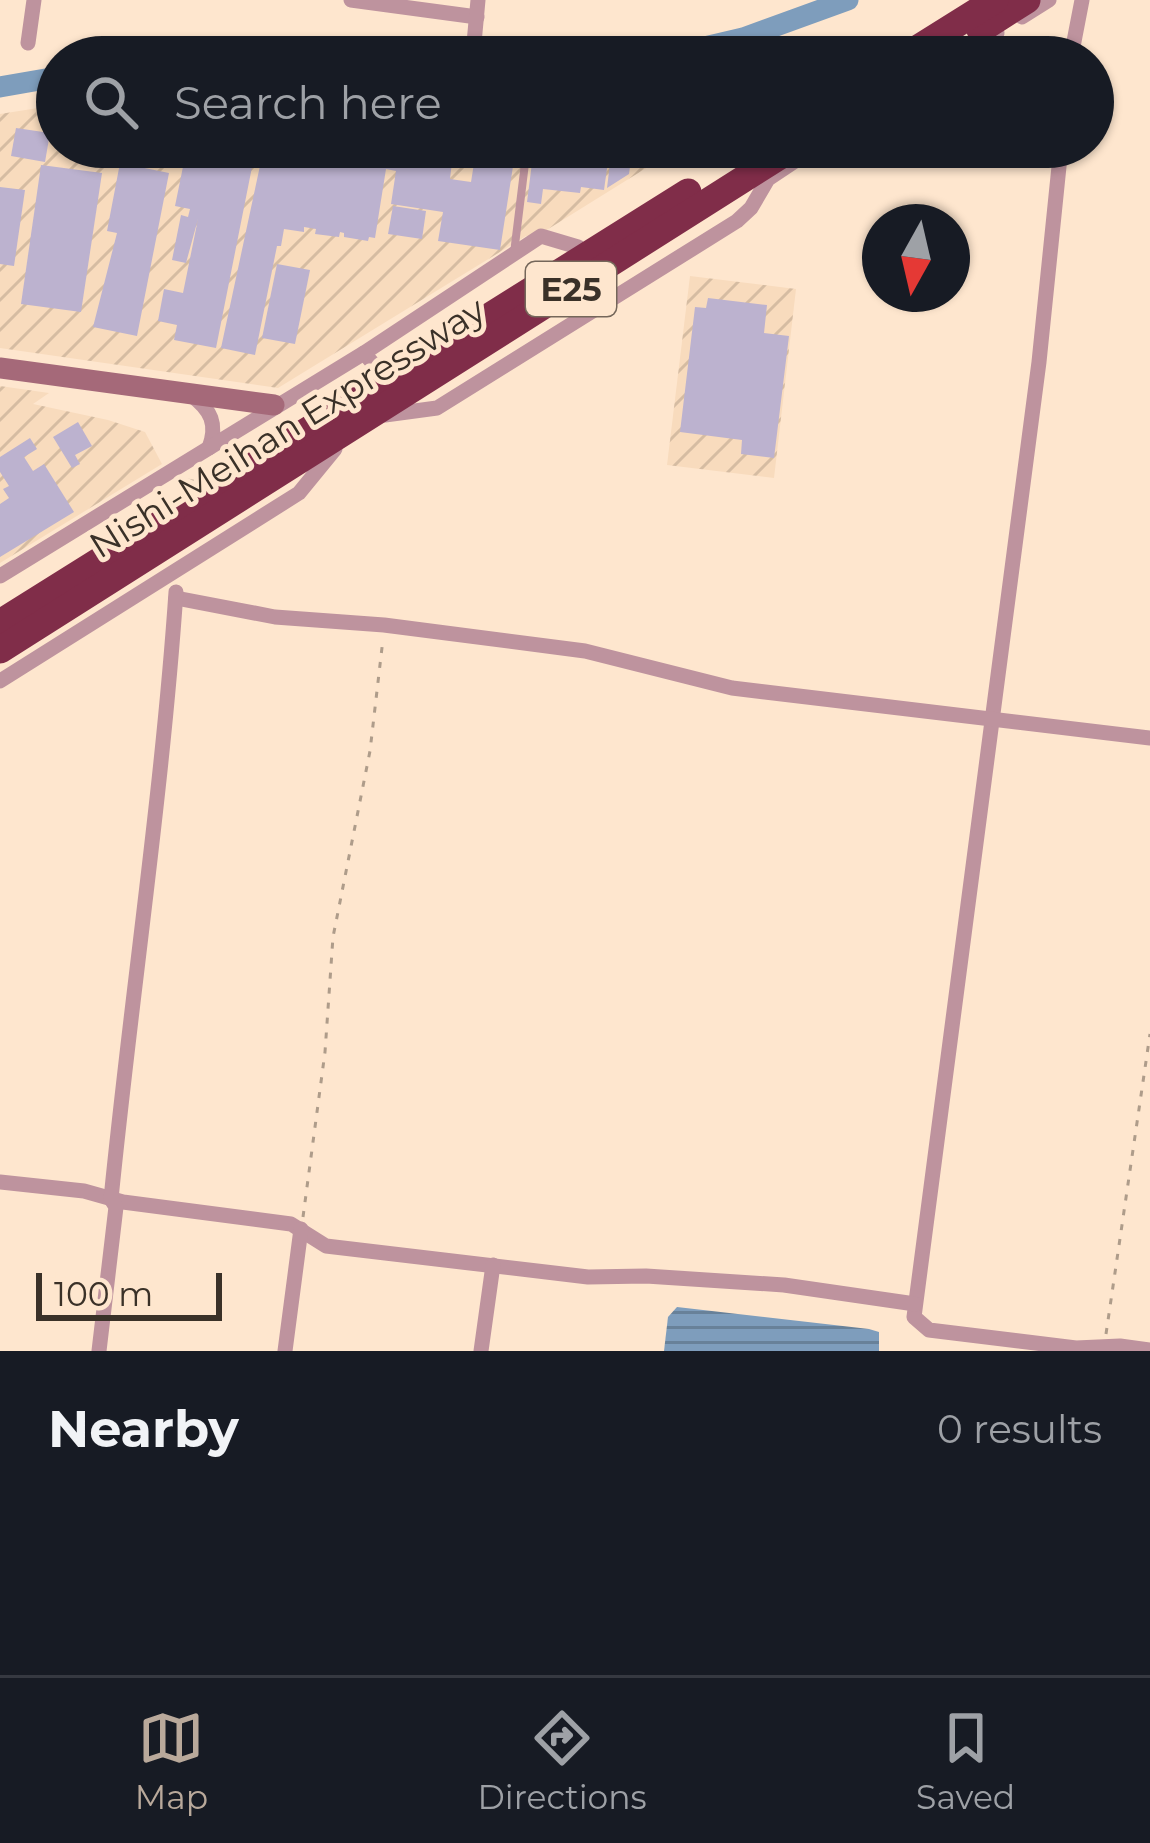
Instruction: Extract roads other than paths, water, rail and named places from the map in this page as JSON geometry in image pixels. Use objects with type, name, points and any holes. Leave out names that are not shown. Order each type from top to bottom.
[{"type":"highway","points":[[938,36],[995,0]]},
{"type":"highway","points":[[970,36],[1027,0]]},
{"type":"highway","name":"Nishi-Meihan Expressway","points":[[711,188],[735,168]]},
{"type":"highway","name":"Nishi-Meihan Expressway","points":[[0,622],[280,461],[711,188],[751,168]]},
{"type":"highway","name":"Nishi-Meihan Expressway","points":[[0,650],[280,461]]},
{"type":"street","points":[[28,43],[34,0]]},
{"type":"street","points":[[351,0],[477,9]]},
{"type":"street","points":[[992,36],[1049,0]]},
{"type":"street","points":[[1075,36],[1082,0]]},
{"type":"street","points":[[0,681],[299,493],[328,456],[383,416],[437,408],[746,214],[768,179],[784,168]]},
{"type":"street","points":[[1059,168],[1039,362],[914,1317],[929,1330],[1150,1350]]},
{"type":"street","points":[[0,576],[186,472],[208,448],[364,353],[541,236],[578,247]]},
{"type":"street","points":[[647,258],[670,263]]},
{"type":"street","points":[[364,353],[413,411]]},
{"type":"street","points":[[0,368],[274,405]]},
{"type":"street","points":[[188,394],[214,420],[208,448]]},
{"type":"street","points":[[99,1351],[116,1208],[111,1199],[130,1014],[156,830],[176,598],[184,562]]},
{"type":"street","points":[[176,598],[274,617],[384,625],[585,651],[732,688],[1150,738]]},
{"type":"street","points":[[0,1182],[283,1223],[326,1246],[588,1277],[784,1285],[915,1304]]},
{"type":"street","points":[[285,1351],[301,1229]]},
{"type":"street","points":[[481,1351],[493,1265]]},
{"type":"lane","points":[[513,256],[524,168]]},
{"type":"water","points":[[677,1307],[869,1329],[879,1332],[879,1351],[664,1351],[668,1317]]},
{"type":"waterway","points":[[749,36],[848,0]]},
{"type":"waterway","points":[[0,87],[36,81]]},
{"type":"tunnel","points":[[188,507],[191,479]]}]
